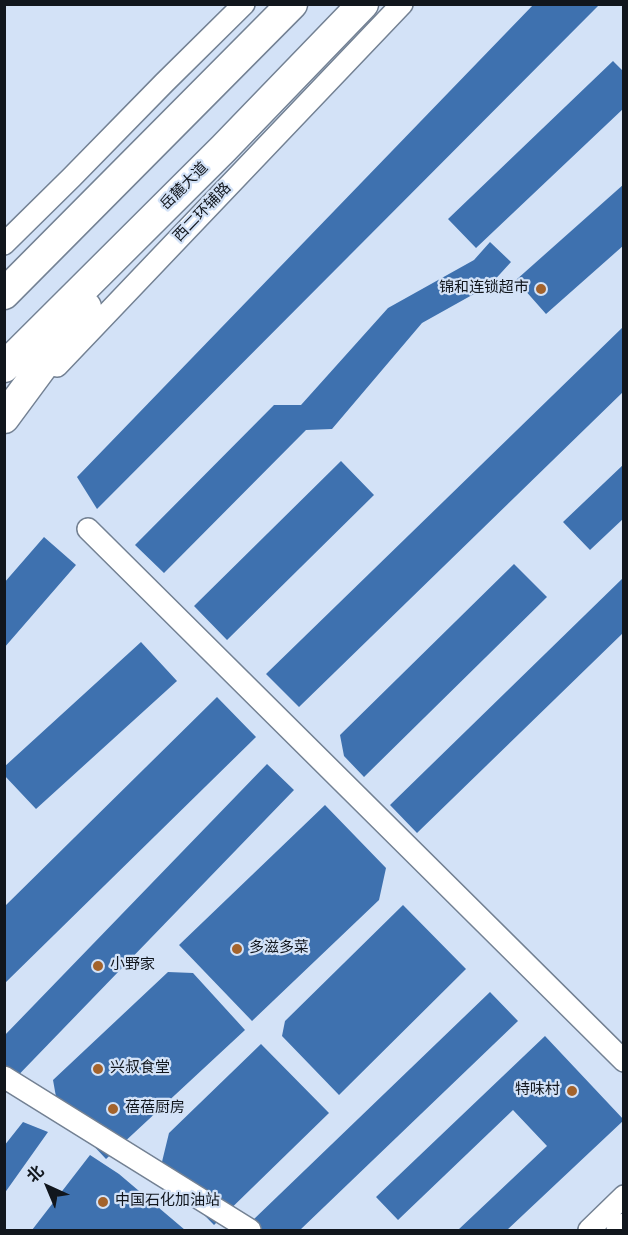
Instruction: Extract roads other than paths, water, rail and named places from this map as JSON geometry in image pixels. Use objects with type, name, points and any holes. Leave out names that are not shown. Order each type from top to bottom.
[{"type":"highway","points":[[4,294],[292,4]]},
{"type":"highway","name":"岳麓大道","points":[[4,367],[144,228],[363,4]]},
{"type":"highway","points":[[4,268],[105,192]]},
{"type":"highway","points":[[4,419],[144,228]]},
{"type":"street","points":[[4,244],[244,4]]},
{"type":"street","name":"西二环辅路","points":[[4,419],[402,4]]},
{"type":"street","points":[[88,529],[624,1061]]},
{"type":"street","points":[[4,1077],[250,1230]]},
{"type":"street","points":[[589,1230],[624,1196]]},
{"type":"street","points":[[617,1230],[624,1224]]},
{"type":"place","name":"锦和连锁超市","points":[[541,289]]},
{"type":"place","name":"多滋多菜","points":[[237,949]]},
{"type":"place","name":"小野家","points":[[98,966]]},
{"type":"place","name":"兴叔食堂","points":[[98,1069]]},
{"type":"place","name":"特味村","points":[[572,1091]]},
{"type":"place","name":"蓓蓓厨房","points":[[113,1109]]},
{"type":"place","name":"中国石化加油站","points":[[103,1202]]}]
